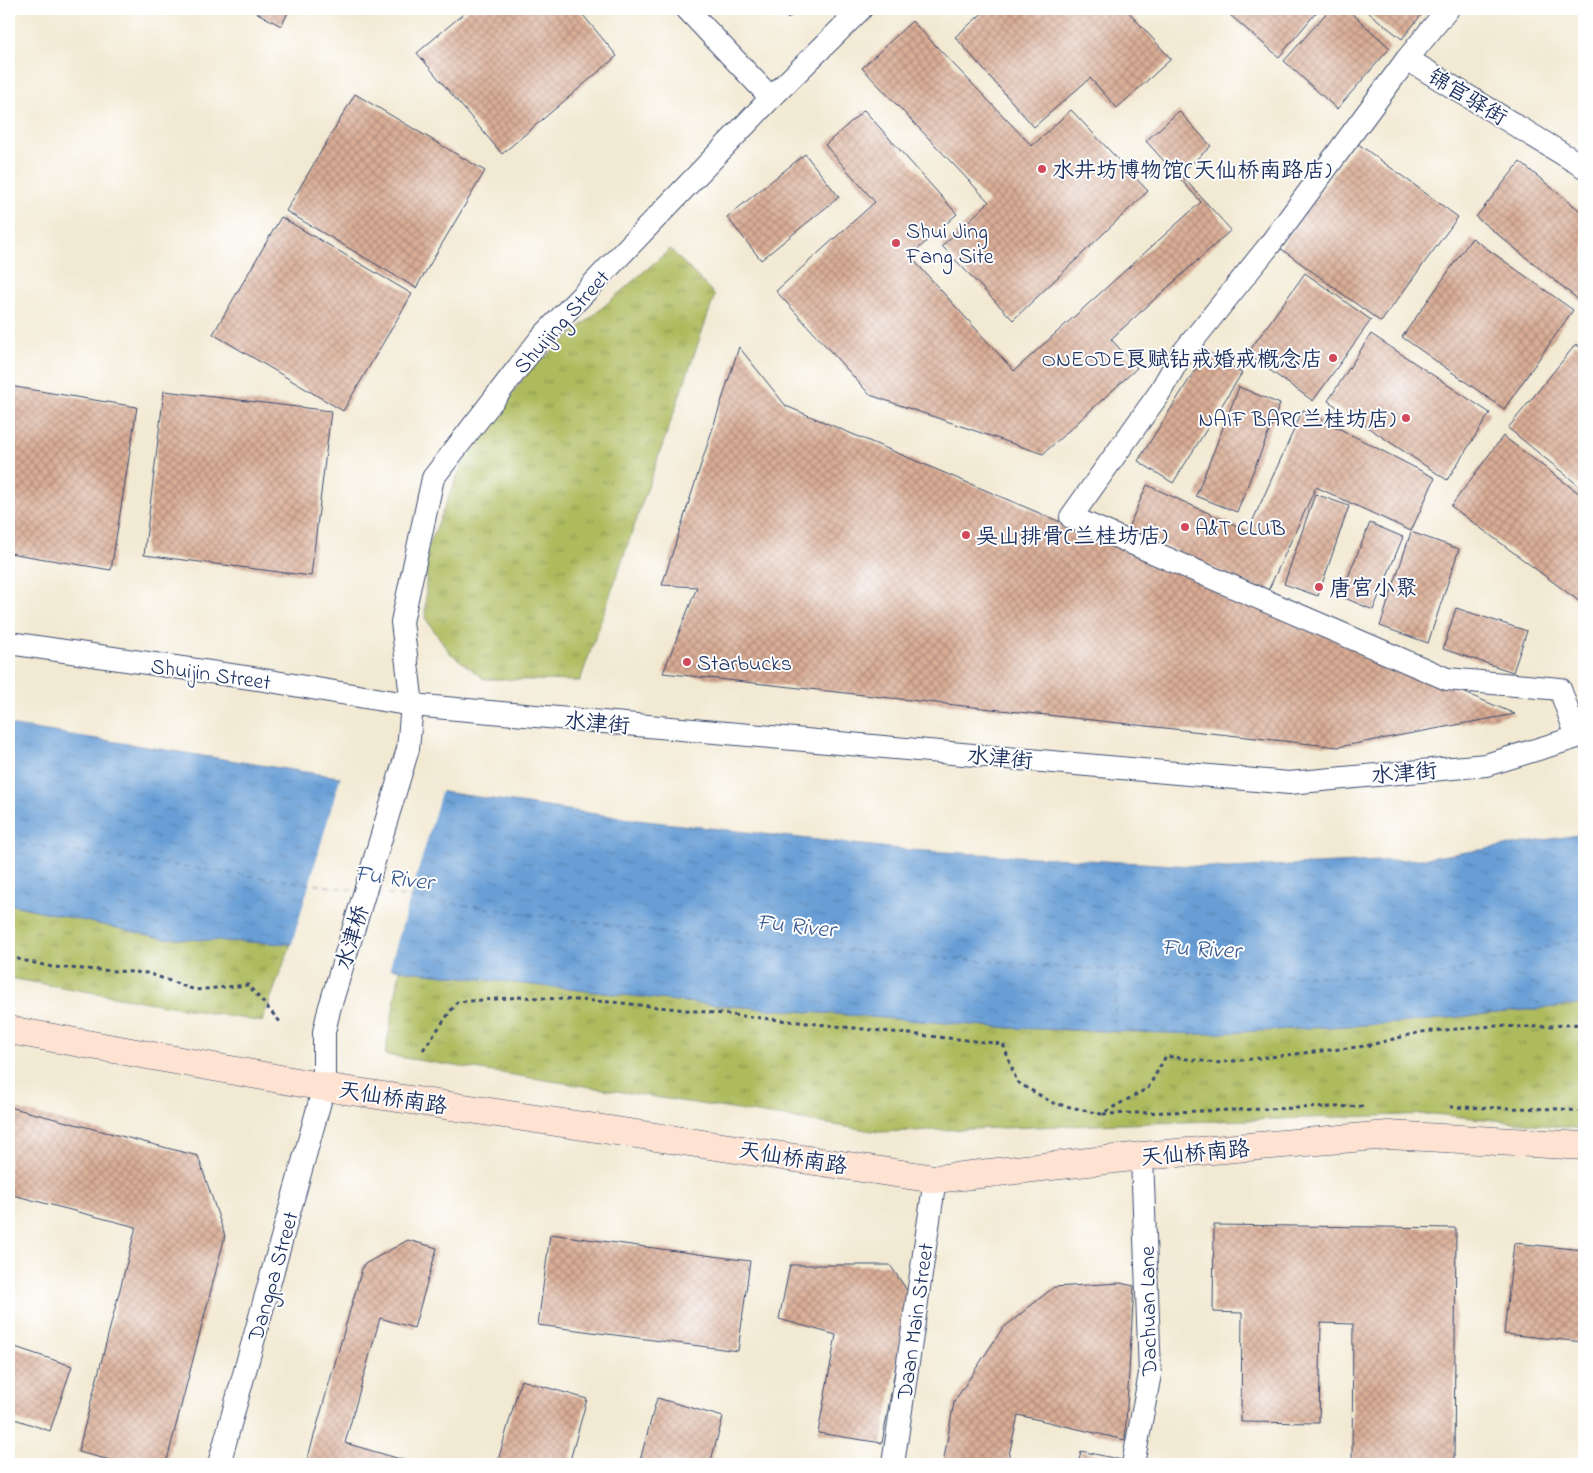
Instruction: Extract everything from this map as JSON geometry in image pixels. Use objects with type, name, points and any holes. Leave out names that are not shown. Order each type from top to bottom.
[{"type":"main road","name":"天仙桥南路","points":[[9,1030],[324,1087],[935,1178],[1142,1156],[1388,1135],[1584,1146]]},
{"type":"street","points":[[687,9],[771,98]]},
{"type":"street","name":"Shuijing Street","points":[[408,749],[412,705],[402,622],[433,478],[541,338],[771,98],[861,9]]},
{"type":"street","name":"锦官驿街","points":[[1448,9],[1406,59],[1584,167]]},
{"type":"street","points":[[1406,59],[1268,247],[1181,356],[1158,395],[1072,517],[1446,679],[1560,689],[1580,736]]},
{"type":"street","name":"Shuijin Street","points":[[9,643],[258,679],[412,705]]},
{"type":"street","name":"水津街","points":[[412,705],[1289,783],[1486,764],[1580,736]]},
{"type":"street","name":"水津桥","points":[[324,1087],[324,1032],[328,1010],[408,749]]},
{"type":"street","name":"Dangpa Street","points":[[219,1464],[324,1087]]},
{"type":"street","name":"Dachuan Lane","points":[[1133,1464],[1150,1374],[1142,1156]]},
{"type":"street","name":"Daan Main Street","points":[[893,1464],[935,1178]]},
{"type":"path","points":[[9,957],[52,967],[148,973],[195,990],[248,985],[281,1023]]},
{"type":"path","points":[[423,1050],[458,1002],[522,997],[612,1002],[1003,1044],[1017,1082],[1053,1103],[1101,1114],[1148,1088],[1166,1056],[1216,1064],[1366,1046],[1421,1032],[1493,1026],[1529,1027],[1584,1024]]},
{"type":"green space","points":[[670,249],[715,295],[580,681],[484,679],[450,653],[425,618],[427,550],[463,462],[529,371]]},
{"type":"green space","points":[[9,904],[162,938],[291,944],[262,1022],[9,978]]},
{"type":"green space","points":[[400,970],[695,1003],[1011,1028],[1201,1034],[1399,1023],[1584,1004],[1584,1129],[1433,1114],[879,1132],[385,1055]]},
{"type":"water","name":"Fu River","points":[[9,725],[305,772],[637,820],[908,850],[1229,868],[1421,859],[1584,834],[1584,1004],[1399,1023],[1202,1034],[1011,1028],[695,1003],[400,970],[291,944],[162,938],[9,904]]},
{"type":"pier","points":[[341,775],[442,789],[389,970],[291,947]]},
{"type":"building","points":[[250,9],[290,9],[281,26]]},
{"type":"building","points":[[469,9],[578,9],[617,56],[502,154],[417,53]]},
{"type":"building","points":[[779,9],[799,9],[788,19]]},
{"type":"building","points":[[987,9],[1126,9],[1171,59],[1117,108],[1090,78],[1034,127],[955,37]]},
{"type":"building","points":[[1223,9],[1319,9],[1279,57]]},
{"type":"building","points":[[1330,9],[1347,9],[1390,48],[1337,109],[1284,61]]},
{"type":"building","points":[[1364,9],[1426,9],[1402,39]]},
{"type":"building","name":"水井坊博物馆(天仙桥南路店)","points":[[912,21],[1032,146],[1071,110],[1148,191],[1013,320],[942,246],[989,202],[862,68]]},
{"type":"building","points":[[355,94],[485,171],[416,288],[286,211]]},
{"type":"building","points":[[864,110],[957,214],[910,256],[1014,371],[1201,202],[1146,141],[1179,111],[1211,146],[1180,174],[1231,230],[1111,339],[1137,368],[1043,454],[870,395],[776,291],[875,202],[825,145]]},
{"type":"building","points":[[1357,143],[1458,217],[1381,322],[1280,248]]},
{"type":"building","points":[[805,154],[839,197],[761,260],[727,217]]},
{"type":"building","points":[[1520,162],[1584,214],[1584,304],[1476,217]]},
{"type":"building","points":[[281,217],[412,294],[343,411],[213,334]]},
{"type":"building","points":[[1472,238],[1573,310],[1504,409],[1402,337]]},
{"type":"building","points":[[1305,273],[1371,320],[1313,401],[1247,354]]},
{"type":"building","points":[[1371,334],[1490,413],[1447,480],[1328,401]]},
{"type":"building","points":[[1576,344],[1584,351],[1584,490],[1508,428]]},
{"type":"building","points":[[739,347],[786,406],[1515,714],[1338,747],[663,673],[697,587],[662,585]]},
{"type":"building","points":[[1207,351],[1242,373],[1173,483],[1138,461]]},
{"type":"building","points":[[9,386],[137,407],[111,570],[9,553]]},
{"type":"building","points":[[1239,387],[1280,404],[1237,512],[1196,496]]},
{"type":"building","points":[[164,391],[331,411],[311,576],[144,555]]},
{"type":"building","points":[[1303,410],[1435,478],[1411,531],[1316,487],[1267,593],[1128,528],[1147,485],[1248,531]]},
{"type":"building","points":[[1503,436],[1584,497],[1584,605],[1451,506]]},
{"type":"building","points":[[1315,494],[1349,506],[1318,596],[1284,584]]},
{"type":"building","points":[[1370,523],[1403,537],[1373,610],[1340,596]]},
{"type":"building","points":[[1411,532],[1459,549],[1428,643],[1380,626]]},
{"type":"building","points":[[1456,608],[1527,631],[1513,672],[1443,649]]},
{"type":"building","points":[[9,1107],[198,1156],[225,1236],[166,1464],[126,1464],[78,1452],[136,1227],[9,1194]]},
{"type":"building","points":[[1214,1225],[1456,1228],[1454,1464],[1352,1464],[1353,1324],[1321,1323],[1319,1423],[1241,1422],[1242,1313],[1213,1312]]},
{"type":"building","points":[[550,1234],[750,1261],[738,1351],[538,1325]]},
{"type":"building","points":[[408,1240],[437,1248],[414,1328],[380,1318],[345,1443],[407,1461],[406,1464],[306,1464],[363,1265]]},
{"type":"building","points":[[1514,1243],[1584,1250],[1584,1342],[1504,1334]]},
{"type":"building","points":[[790,1265],[890,1265],[909,1293],[882,1443],[818,1433],[836,1335],[779,1319]]},
{"type":"building","points":[[1120,1283],[1134,1286],[1125,1440],[1018,1415],[1007,1464],[943,1464],[954,1402],[1002,1329],[1054,1287]]},
{"type":"building","points":[[9,1345],[72,1366],[50,1431],[9,1417]]},
{"type":"building","points":[[521,1380],[587,1399],[569,1464],[497,1464]]},
{"type":"building","points":[[657,1398],[723,1417],[710,1464],[639,1464]]},
{"type":"building","points":[[1081,1451],[1122,1460],[1121,1464],[1078,1464]]},
{"type":"ferry route","points":[[9,843],[355,890]]},
{"type":"ferry route","points":[[376,893],[733,942],[1118,971],[1425,979],[1584,937]]},
{"type":"ferry route","points":[[1114,1025],[1118,971]]},
{"type":"place","name":"水井坊博物馆(天仙桥南路店)","points":[[1042,169]]},
{"type":"place","name":"Shui Jing Fang Site","points":[[896,243]]},
{"type":"place","name":"ONEODE良赋钻戒婚戒概念店","points":[[1333,358]]},
{"type":"place","name":"NAIF BAR(兰桂坊店)","points":[[1406,418]]},
{"type":"place","name":"A&T CLUB","points":[[1185,527]]},
{"type":"place","name":"吴山排骨(兰桂坊店)","points":[[966,535]]},
{"type":"place","name":"唐宫小聚","points":[[1319,587]]},
{"type":"place","name":"Starbucks","points":[[687,662]]}]
